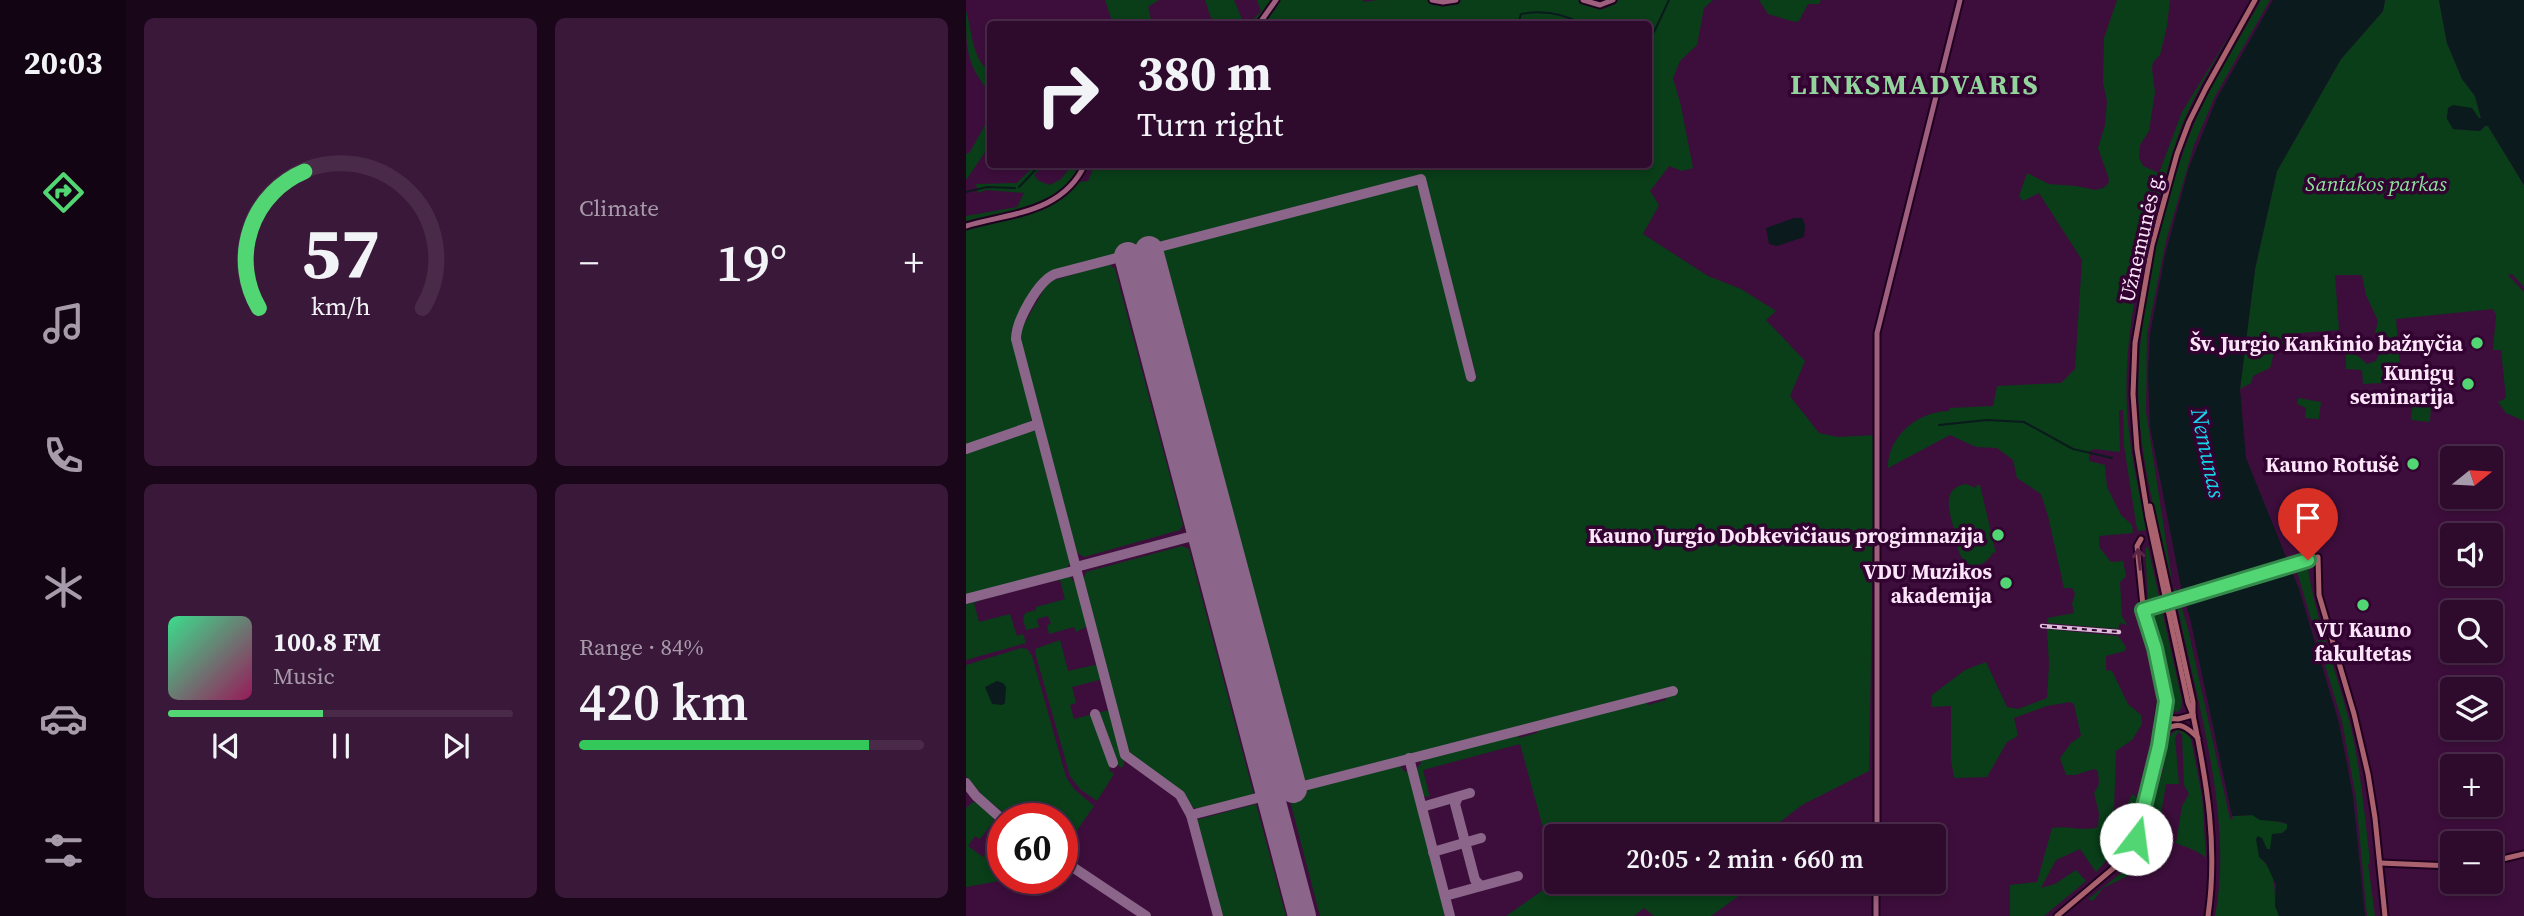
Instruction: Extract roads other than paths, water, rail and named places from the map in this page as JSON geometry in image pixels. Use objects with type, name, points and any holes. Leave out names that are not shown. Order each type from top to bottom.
[{"type":"main road","name":"Užnemunės g.","points":[[2155,535],[2135,433],[2133,376],[2138,320],[2152,245],[2177,154],[2189,122],[2255,0]]},
{"type":"main road","points":[[2057,916],[2116,866],[2132,848],[2140,828],[2159,746],[2166,701],[2155,648],[2143,610],[2137,545],[2141,539],[2155,535]]},
{"type":"main road","points":[[2155,535],[2155,548],[2198,738],[2213,834],[2208,916]]},
{"type":"main road","points":[[2155,535],[2193,702],[2193,715]]},
{"type":"main road","points":[[2141,539],[2155,548]]},
{"type":"main road","points":[[2143,610],[2318,557],[2319,595],[2357,724],[2368,774],[2385,916]]},
{"type":"main road","points":[[2159,746],[2157,730],[2162,687]]},
{"type":"main road","points":[[2164,718],[2178,719],[2193,715]]},
{"type":"main road","points":[[2157,730],[2164,718]]},
{"type":"main road","points":[[2159,746],[2166,729],[2178,719]]},
{"type":"main road","points":[[2166,729],[2176,725],[2184,726],[2198,738]]},
{"type":"main road","points":[[2503,859],[2524,854]]},
{"type":"main road","points":[[2380,863],[2440,866]]},
{"type":"street","points":[[1261,21],[1276,0]]},
{"type":"street","points":[[1432,0],[1456,0]]},
{"type":"street","points":[[1583,0],[1600,5],[1613,0]]},
{"type":"street","points":[[1877,824],[1877,333],[1960,0]]},
{"type":"street","points":[[966,226],[1019,215],[1038,207],[1072,185],[1083,168]]},
{"type":"street","points":[[1876,894],[1876,916]]},
{"type":"water","name":"Nemunas","points":[[2273,0],[2385,0],[2383,11],[2341,59],[2277,171],[2255,269],[2240,389],[2246,458],[2299,589],[2339,723],[2353,796],[2365,916],[2279,916],[2275,906],[2276,885],[2266,863],[2259,857],[2256,839],[2258,836],[2262,838],[2267,849],[2270,849],[2272,834],[2282,833],[2287,829],[2287,824],[2260,820],[2252,815],[2232,816],[2190,618],[2182,592],[2150,427],[2150,334],[2165,255],[2189,167],[2217,98]]},
{"type":"water","points":[[2439,0],[2524,0],[2524,185],[2488,126],[2480,131],[2453,129],[2447,119],[2448,108],[2453,105],[2472,108],[2481,118],[2475,96],[2462,79],[2447,43]]},
{"type":"water","points":[[1794,218],[1802,218],[1805,225],[1804,237],[1777,246],[1769,244],[1766,228]]},
{"type":"water","points":[[997,681],[1006,687],[1005,703],[1002,705],[992,704],[985,687]]},
{"type":"waterway","points":[[1652,34],[1669,0]]},
{"type":"waterway","points":[[1519,21],[1521,14],[1537,12],[1560,15],[1575,21]]},
{"type":"waterway","points":[[1019,187],[1037,168]]},
{"type":"waterway","points":[[966,192],[987,187],[1015,188]]},
{"type":"waterway","points":[[1939,425],[1987,420],[2024,422],[2073,449],[2112,458]]},
{"type":"railway","points":[[2042,626],[2119,632]]},
{"type":"place","name":"Šv. Jurgio Kankinio bažnyčia","points":[[2477,343]]},
{"type":"place","name":"Kunigų seminarija","points":[[2468,384]]},
{"type":"place","name":"Kauno Rotušė","points":[[2413,464]]},
{"type":"place","name":"Kauno Jurgio Dobkevičiaus progimnazija","points":[[1998,535]]},
{"type":"place","name":"VDU Muzikos akademija","points":[[2006,583]]},
{"type":"place","name":"VU Kauno fakultetas","points":[[2363,605]]},
{"type":"district","name":"LINKSMADVARIS","points":[[1915,84]]},
{"type":"park label","name":"Santakos parkas","points":[[2376,183]]}]
